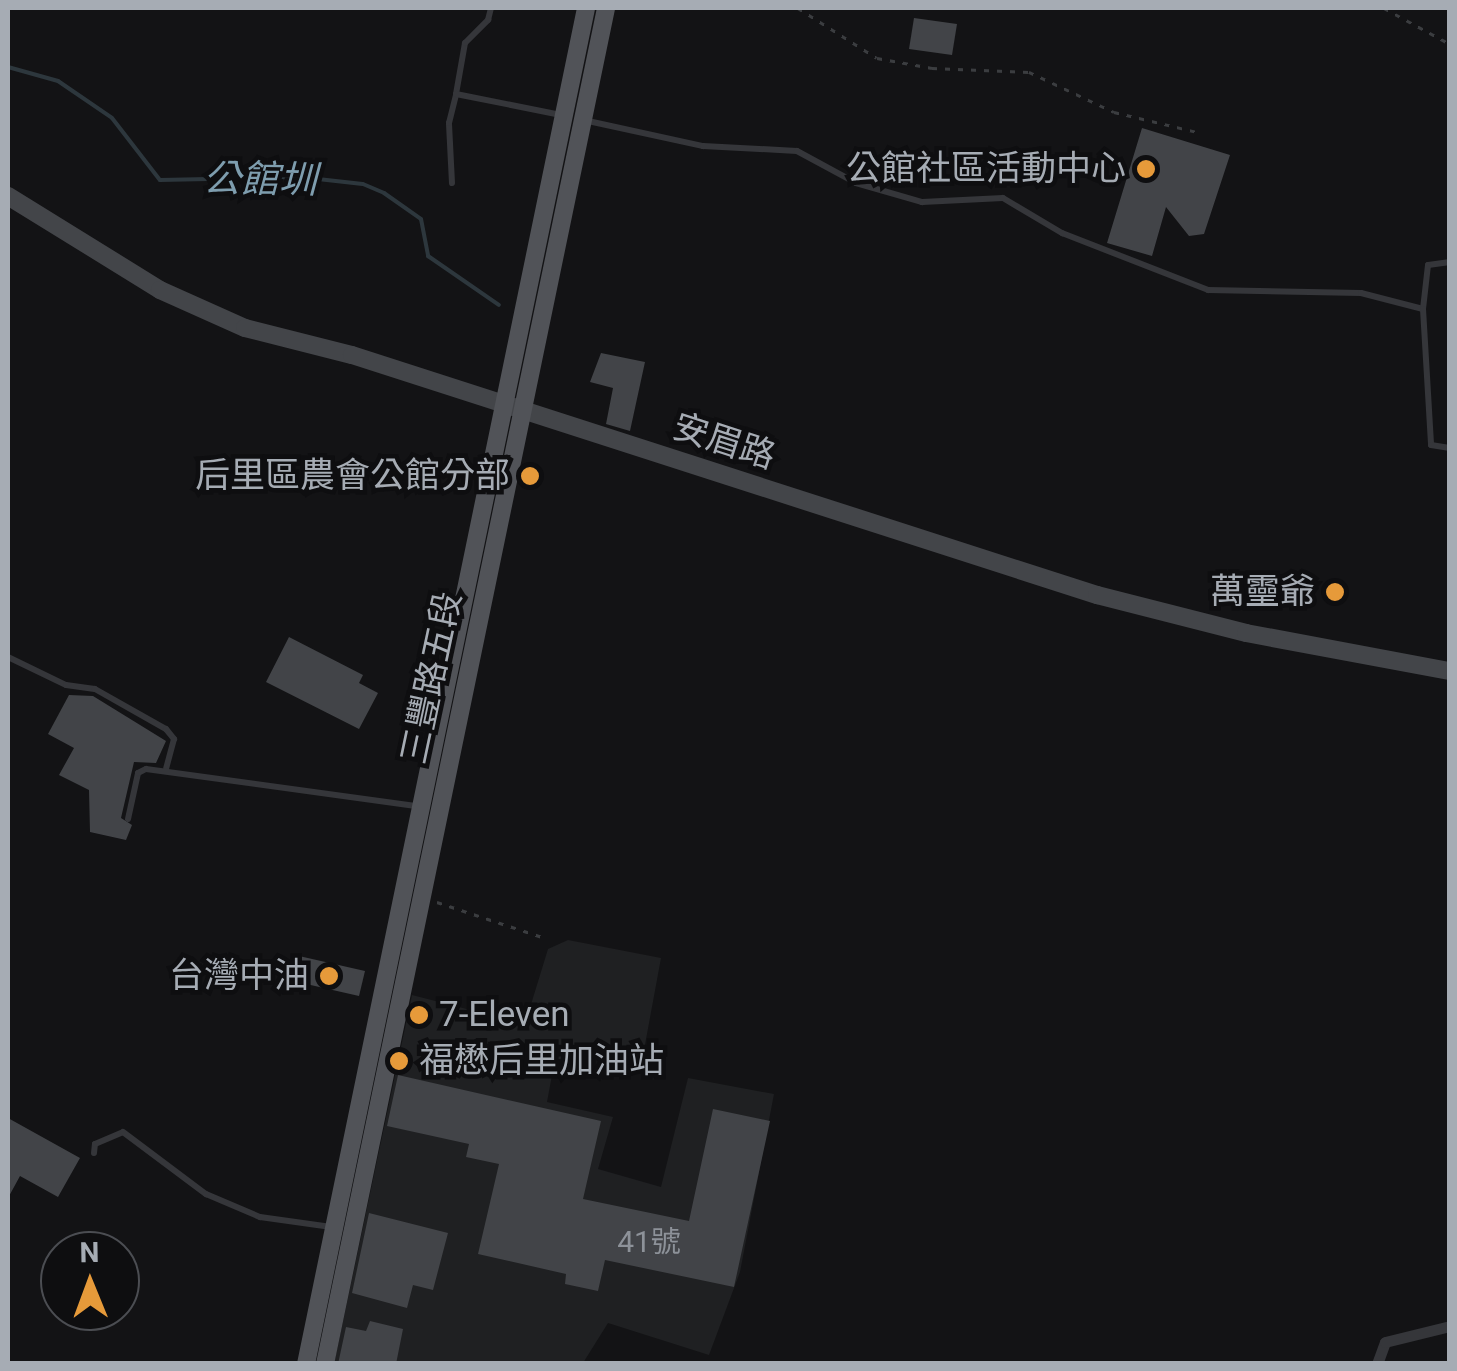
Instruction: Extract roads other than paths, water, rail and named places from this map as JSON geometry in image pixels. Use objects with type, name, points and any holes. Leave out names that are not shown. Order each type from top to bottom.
[{"type":"main road","name":"三豐路五段","points":[[574,118],[586,8]]},
{"type":"main road","name":"三豐路五段","points":[[324,1364],[343,1230],[430,809],[574,118],[606,8]]},
{"type":"main road","name":"三豐路五段","points":[[306,1364],[343,1230],[420,896],[430,809]]},
{"type":"street","name":"安眉路","points":[[8,196],[188,305],[1068,587],[1246,632],[1450,671]]},
{"type":"street","points":[[1376,1364],[1385,1342],[1450,1326]]},
{"type":"lane","points":[[452,182],[449,122],[466,43],[488,20],[491,8]]},
{"type":"lane","points":[[456,94],[704,146],[797,151],[856,182],[922,202],[1003,198],[1062,233],[1208,290],[1361,293],[1423,309]]},
{"type":"lane","points":[[1450,262],[1428,265],[1423,309],[1432,445],[1450,448]]},
{"type":"lane","points":[[8,657],[66,685],[95,689],[166,729],[174,739],[166,768]]},
{"type":"lane","points":[[128,819],[138,774],[166,768],[430,809]]},
{"type":"lane","points":[[94,1153],[95,1144],[123,1132],[206,1194],[260,1217],[343,1230]]},
{"type":"waterway","name":"公館圳","points":[[8,67],[58,81],[112,118],[160,180],[300,177],[363,184],[384,193],[421,219],[428,256],[499,305]]},
{"type":"place","name":"公館社區活動中心","points":[[1146,169]]},
{"type":"place","name":"后里區農會公館分部","points":[[530,476]]},
{"type":"place","name":"萬𤫊爺","points":[[1335,592]]},
{"type":"place","name":"台灣中油","points":[[329,976]]},
{"type":"place","name":"7-Eleven","points":[[419,1015]]},
{"type":"place","name":"福懋后里加油站","points":[[399,1061]]}]
